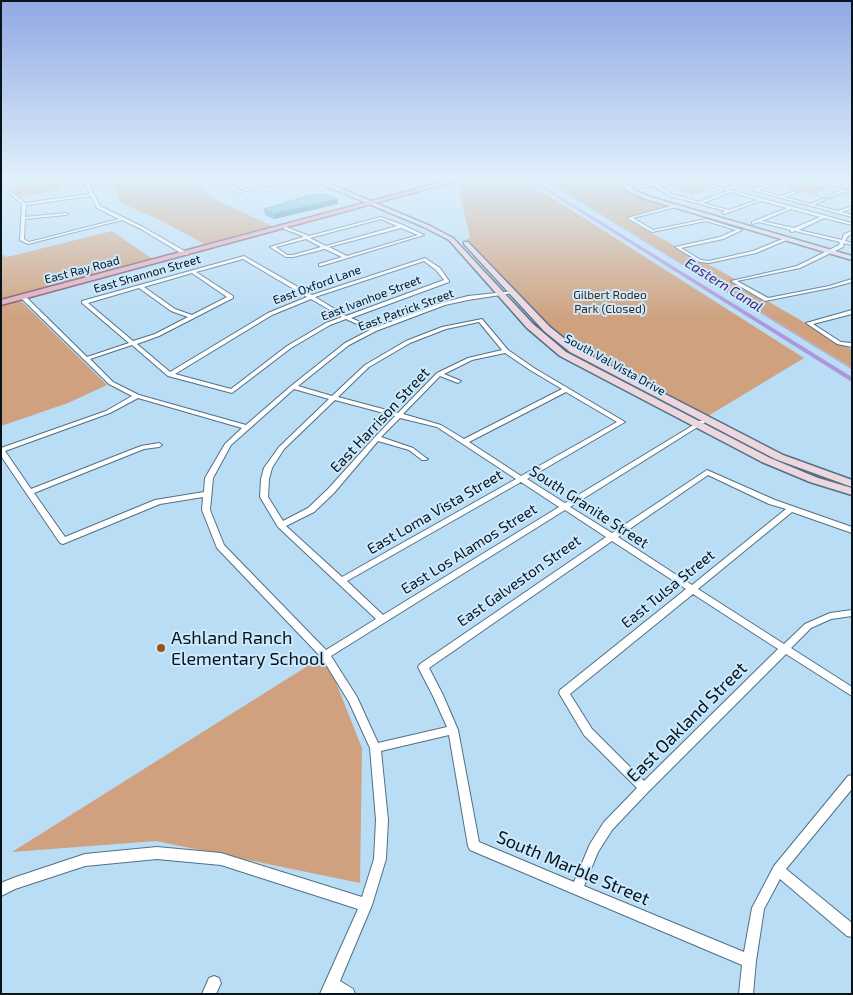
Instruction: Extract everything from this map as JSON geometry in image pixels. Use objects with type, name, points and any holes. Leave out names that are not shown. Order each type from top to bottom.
[{"type":"main road","name":"East Ray Road","points":[[1,303],[292,226]]},
{"type":"main road","name":"South Val Vista Drive","points":[[428,226],[469,251],[513,292],[547,329],[573,350],[701,423],[738,447],[814,480],[852,490]]},
{"type":"main road","points":[[744,226],[852,258]]},
{"type":"main road","name":"South Val Vista Drive","points":[[469,251],[530,326],[564,354],[701,423],[779,457],[852,484]]},
{"type":"main road","points":[[738,447],[779,457]]},
{"type":"street","points":[[23,226],[22,239],[28,242],[92,226]]},
{"type":"street","points":[[136,226],[186,254]]},
{"type":"street","points":[[347,226],[272,247],[290,256],[390,226]]},
{"type":"street","points":[[320,264],[422,235],[403,226]]},
{"type":"street","points":[[644,226],[652,231],[674,226]]},
{"type":"street","points":[[728,226],[740,230],[721,238],[677,247],[703,262],[754,252],[787,239]]},
{"type":"street","points":[[779,226],[852,244]]},
{"type":"street","points":[[792,230],[801,226]]},
{"type":"street","points":[[286,228],[345,257]]},
{"type":"street","points":[[852,232],[846,235],[842,243],[829,252],[798,268],[733,281],[762,299],[771,299],[852,280]]},
{"type":"street","name":"East Shannon Street","points":[[133,344],[84,302],[244,257],[311,297]]},
{"type":"street","name":"East Oxford Lane","points":[[170,375],[270,314],[311,297],[425,259]]},
{"type":"street","name":"East Ivanhoe Street","points":[[170,375],[232,391],[308,334],[345,317],[447,280],[438,269],[425,259]]},
{"type":"street","points":[[86,359],[157,335],[231,297],[193,272]]},
{"type":"street","points":[[140,286],[173,310],[192,317]]},
{"type":"street","name":"East Patrick Street","points":[[330,989],[366,905],[380,859],[381,810],[375,748],[353,700],[325,655],[220,546],[206,510],[209,478],[228,444],[293,387],[347,344],[374,330],[443,304],[513,292]]},
{"type":"street","points":[[311,297],[345,317],[374,330]]},
{"type":"street","points":[[22,298],[112,383],[137,396],[246,427]]},
{"type":"street","points":[[852,312],[809,323],[845,344],[852,345]]},
{"type":"street","points":[[382,619],[281,525],[264,497],[268,468],[281,448],[367,366],[395,348],[444,328],[480,320],[506,351],[565,390],[464,442]]},
{"type":"street","points":[[133,344],[170,375]]},
{"type":"street","name":"East Harrison Street","points":[[281,525],[311,510],[331,491],[376,438],[439,374],[470,359],[506,351]]},
{"type":"street","points":[[439,374],[458,381]]},
{"type":"street","name":"South Granite Street","points":[[293,387],[439,426],[852,692]]},
{"type":"street","name":"East Loma Vista Street","points":[[341,581],[622,422],[565,390]]},
{"type":"street","points":[[137,396],[108,412],[1,450],[63,542],[158,502],[207,494]]},
{"type":"street","name":"East Los Alamos Street","points":[[325,655],[701,423]]},
{"type":"street","points":[[376,438],[411,449],[424,459]]},
{"type":"street","points":[[30,492],[143,447],[159,445]]},
{"type":"street","name":"East Galveston Street","points":[[423,667],[707,472],[791,510]]},
{"type":"street","points":[[791,510],[852,530]]},
{"type":"street","name":"East Tulsa Street","points":[[644,788],[588,732],[564,693],[791,510]]},
{"type":"street","name":"East Oakland Street","points":[[577,889],[594,848],[608,826],[644,788],[808,626],[830,616],[852,613]]},
{"type":"street","name":"South Marble Street","points":[[423,667],[438,695],[453,730],[474,846],[748,961]]},
{"type":"street","points":[[375,748],[453,730]]},
{"type":"street","points":[[746,994],[748,961],[758,908],[778,870],[850,786]]},
{"type":"street","points":[[1,890],[13,884],[85,860],[157,852],[221,859],[366,905]]},
{"type":"street","points":[[778,870],[852,930]]},
{"type":"street","points":[[330,989],[348,994]]},
{"type":"green space","points":[[172,226],[273,226],[276,228],[208,246]]},
{"type":"green space","name":"Gilbert Rodeo Park (Closed)","points":[[467,226],[597,226],[804,358],[708,416],[584,353],[555,331],[466,239],[470,238]]},
{"type":"green space","points":[[622,226],[640,226],[737,280],[733,281],[852,350],[852,368]]},
{"type":"green space","points":[[112,231],[154,260],[1,300],[1,254],[7,257]]},
{"type":"green space","points":[[21,301],[107,385],[68,403],[1,426],[1,306]]},
{"type":"green space","points":[[325,655],[362,748],[360,883],[156,841],[12,852]]},
{"type":"waterway","name":"Eastern Canal","points":[[606,226],[852,380]]},
{"type":"waterway","points":[[620,226],[852,369]]},
{"type":"place","name":"Ashland Ranch Elementary School","points":[[161,648]]}]
